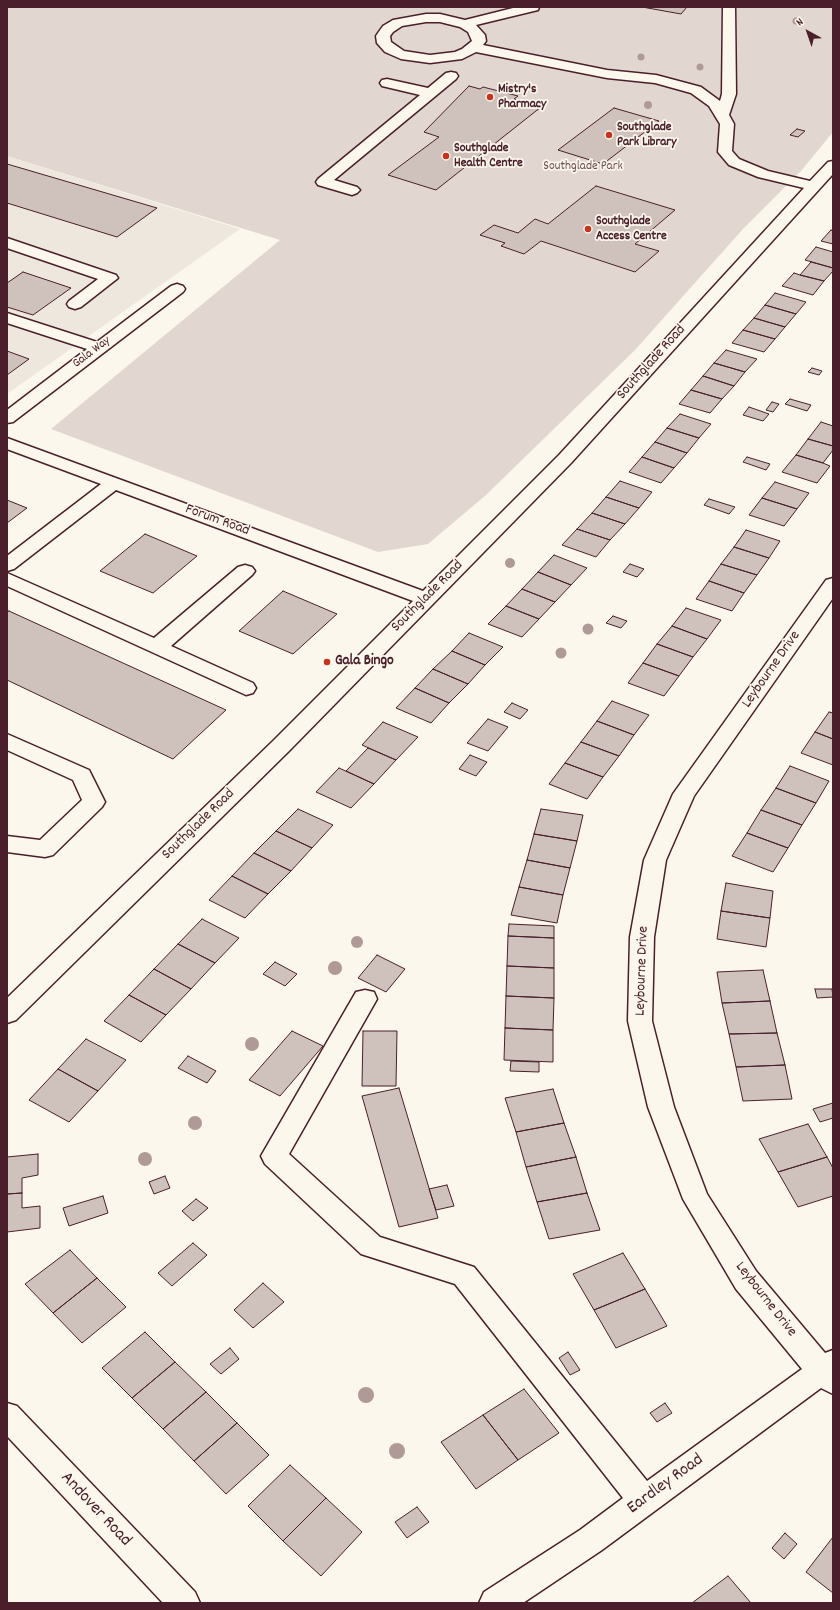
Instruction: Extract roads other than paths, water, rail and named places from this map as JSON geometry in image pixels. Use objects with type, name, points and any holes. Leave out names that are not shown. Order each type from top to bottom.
[{"type":"street","points":[[465,24],[533,7]]},
{"type":"street","points":[[722,115],[729,94],[729,7]]},
{"type":"street","points":[[440,18],[465,24],[474,29],[478,35],[478,41],[474,47],[456,56],[430,59],[401,54],[390,49],[384,43],[383,36],[388,29],[398,23],[412,19],[440,18]]},
{"type":"street","points":[[474,47],[607,74],[656,79],[676,84],[706,96],[714,104],[727,124],[725,152],[734,162],[762,174],[813,186]]},
{"type":"street","points":[[352,190],[323,182],[451,76]]},
{"type":"street","points":[[387,83],[431,93]]},
{"type":"street","name":"Southglade Road","points":[[7,1013],[275,751],[565,459],[833,164]]},
{"type":"street","points":[[7,243],[110,278],[75,304]]},
{"type":"street","name":"Gala Way","points":[[7,418],[177,289]]},
{"type":"street","points":[[7,318],[99,348]]},
{"type":"street","name":"Forum Road","points":[[7,443],[426,599]]},
{"type":"street","points":[[7,565],[114,483]]},
{"type":"street","points":[[157,647],[246,571]]},
{"type":"street","points":[[7,579],[246,688]]},
{"type":"street","name":"Leybourne Drive","points":[[830,1372],[746,1280],[696,1199],[661,1107],[640,1021],[642,937],[655,860],[684,794],[833,584]]},
{"type":"street","points":[[7,741],[80,775],[94,802],[45,849],[7,844]]},
{"type":"street","points":[[365,999],[274,1156],[371,1246],[464,1275],[644,1501]]},
{"type":"street","name":"Eardley Road","points":[[495,1603],[591,1540],[644,1501],[830,1372]]},
{"type":"street","name":"Andover Road","points":[[7,1416],[184,1603]]},
{"type":"place","name":"Mistry's Pharmacy","points":[[490,97]]},
{"type":"place","name":"Southglade Park Library","points":[[609,135]]},
{"type":"place","name":"Southglade Health Centre","points":[[446,156]]},
{"type":"place","name":"Southglade Access Centre","points":[[588,229]]},
{"type":"place","name":"Gala Bingo","points":[[327,662]]},
{"type":"park label","name":"Southglade Park","points":[[583,167]]}]
